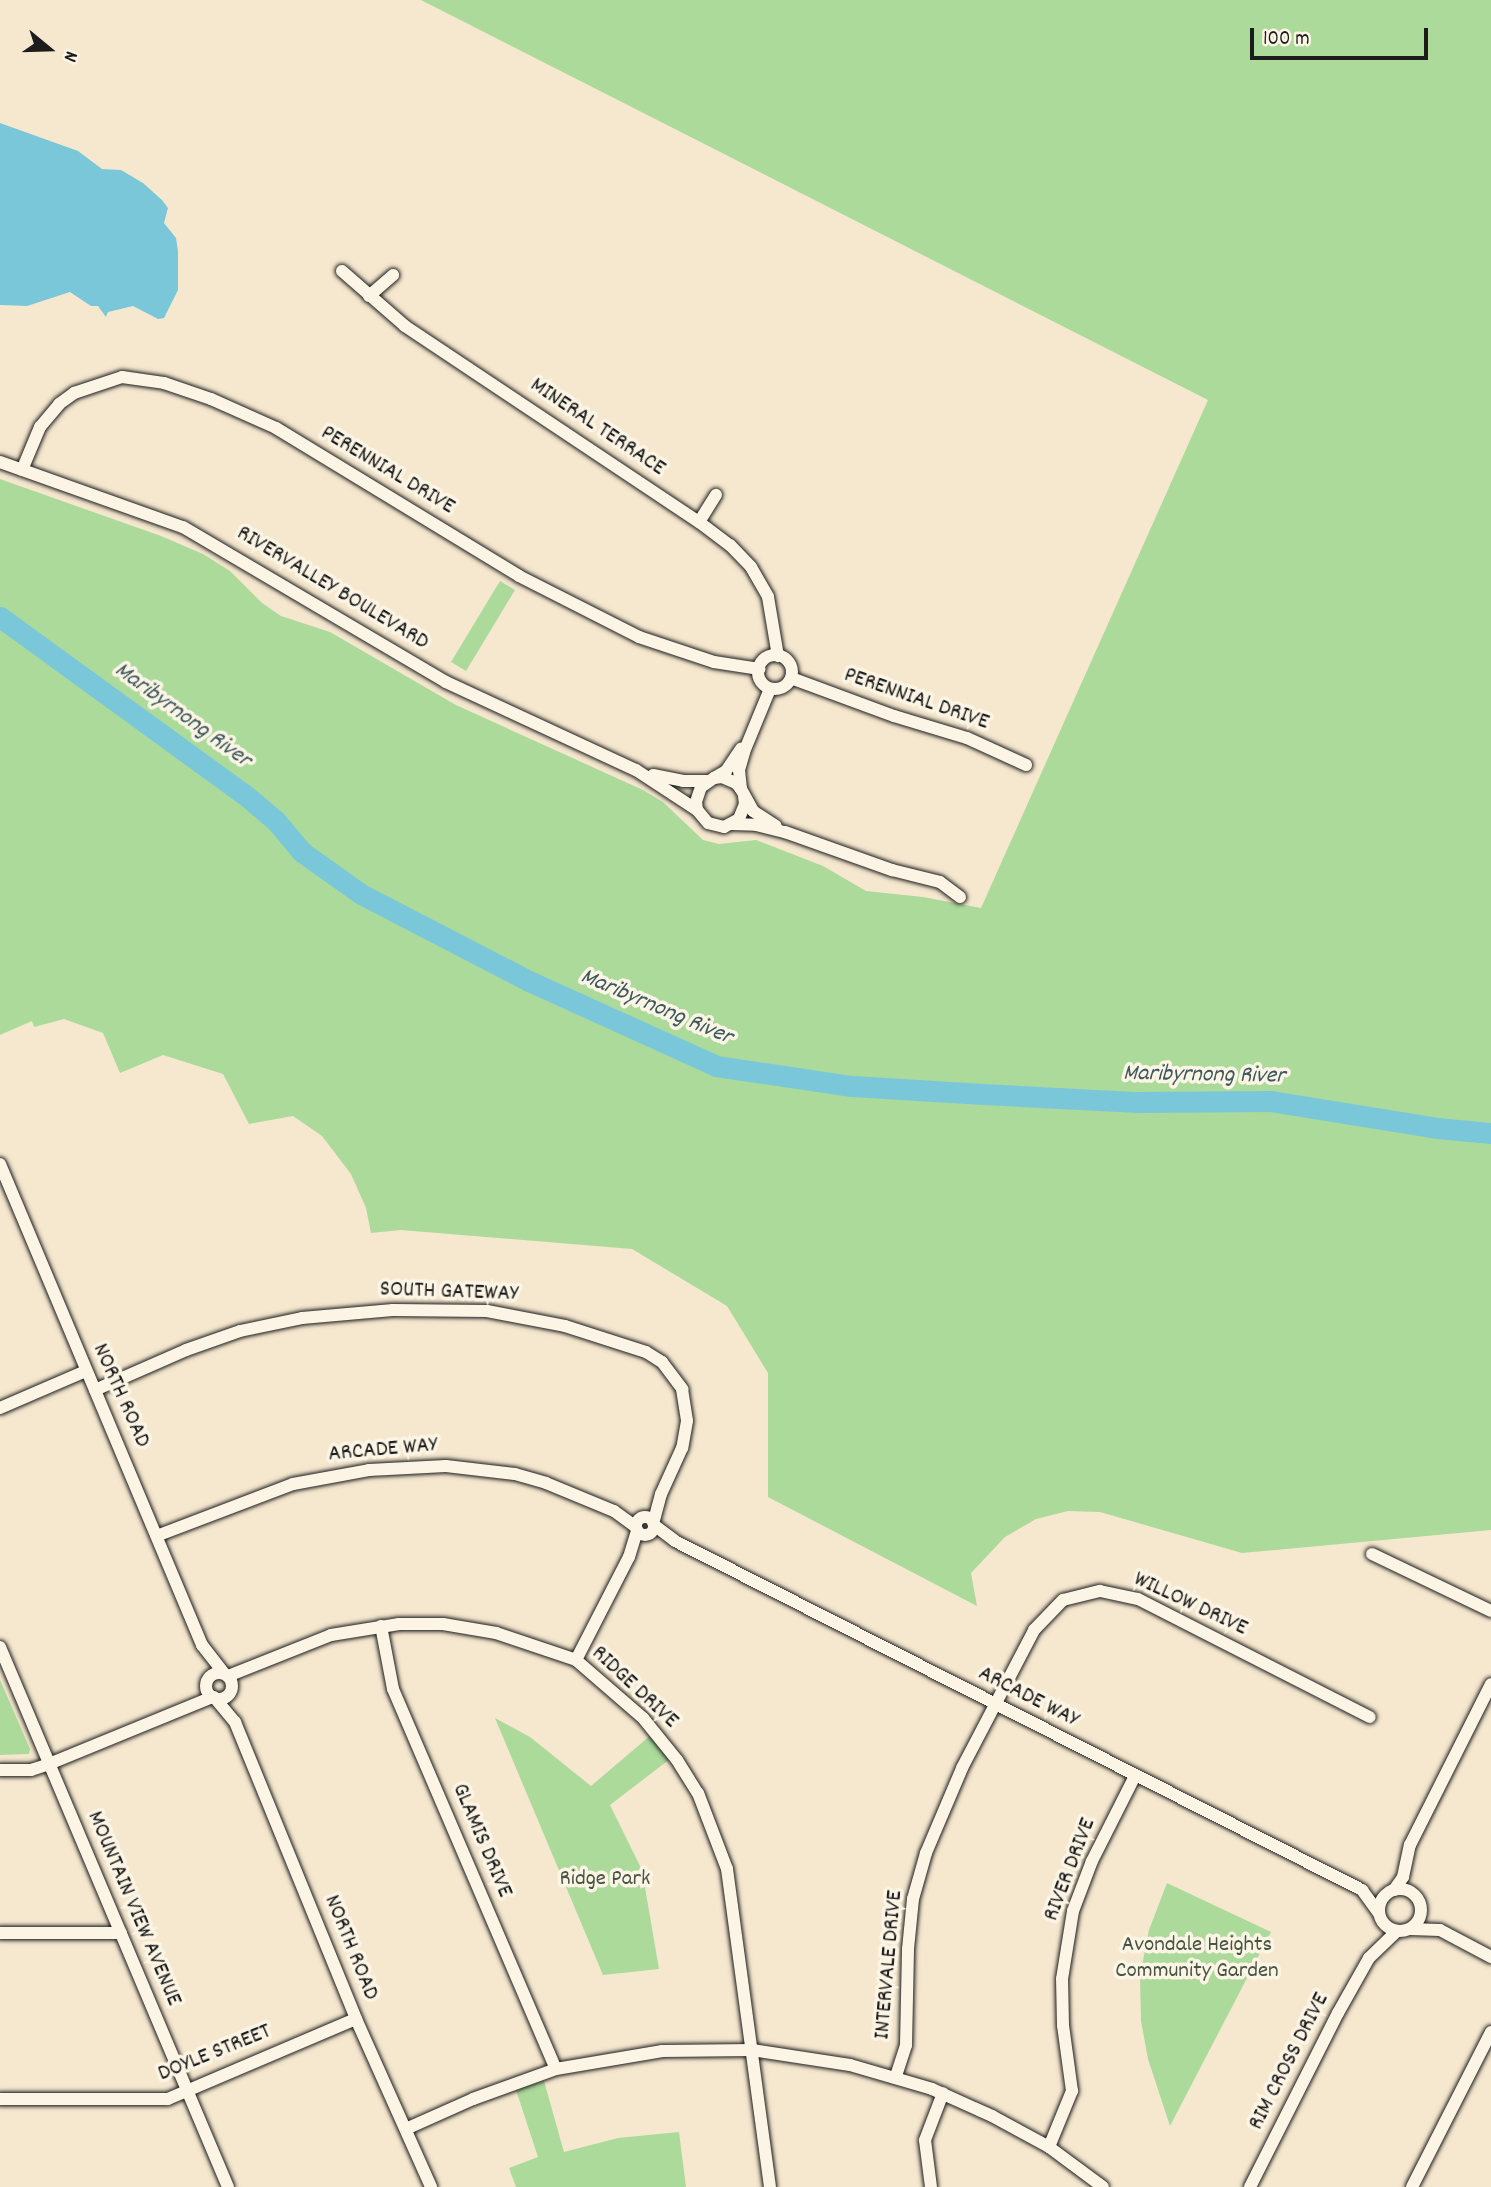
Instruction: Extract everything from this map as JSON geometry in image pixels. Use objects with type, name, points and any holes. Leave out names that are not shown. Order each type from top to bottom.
[{"type":"street","name":"MINERAL TERRACE","points":[[342,271],[405,326],[699,522],[751,567],[768,597],[778,656]]},
{"type":"street","points":[[369,296],[393,275]]},
{"type":"street","name":"PERENNIAL DRIVE","points":[[22,470],[40,427],[60,404],[74,393],[122,377],[164,383],[212,399],[276,428],[531,582],[639,637],[693,656],[759,669]]},
{"type":"street","name":"RIVERVALLEY BOULEVARD","points":[[0,462],[183,527],[446,682],[636,770],[697,810]]},
{"type":"street","points":[[699,522],[716,495]]},
{"type":"street","points":[[778,656],[788,661],[791,678],[782,688],[770,689],[761,681],[759,669],[766,658],[778,656]]},
{"type":"street","name":"PERENNIAL DRIVE","points":[[791,678],[894,716],[967,738],[1026,765]]},
{"type":"street","points":[[732,824],[743,811],[739,770],[770,689]]},
{"type":"street","points":[[751,733],[726,771],[711,780],[698,793],[697,810],[701,818],[715,826],[756,825],[785,832],[892,870],[940,882],[960,897]]},
{"type":"street","name":"RIVERVALLEY BOULEVARD","points":[[636,770],[683,781],[711,780]]},
{"type":"street","points":[[711,780],[729,779],[743,792],[753,811],[785,832]]},
{"type":"street","name":"NORTH ROAD","points":[[0,1164],[86,1371],[159,1535],[202,1645],[222,1681],[235,1723],[356,2019],[408,2128],[431,2187]]},
{"type":"street","name":"SOUTH GATEWAY","points":[[95,1390],[186,1350],[240,1331],[302,1318],[393,1310],[487,1311],[600,1335],[646,1352],[662,1362],[675,1376],[682,1390],[687,1421],[682,1448],[662,1494],[576,1660]]},
{"type":"street","points":[[0,1408],[86,1371]]},
{"type":"street","name":"ARCADE WAY","points":[[159,1535],[293,1484],[333,1475],[446,1466],[515,1474],[614,1511],[645,1526],[1362,1891],[1391,1892]]},
{"type":"street","points":[[1372,1554],[1491,1611]]},
{"type":"street","name":"WILLOW DRIVE","points":[[994,1704],[1044,1617],[1063,1600],[1100,1591],[1138,1600],[1370,1717]]},
{"type":"street","name":"RIDGE DRIVE","points":[[0,1770],[31,1770],[183,1707],[213,1697],[226,1697],[222,1681],[254,1665],[331,1635],[418,1622],[465,1627],[507,1636],[576,1660],[643,1718],[661,1738],[688,1776],[707,1812],[727,1869],[770,2187]]},
{"type":"street","name":"GLAMIS DRIVE","points":[[381,1626],[393,1689],[556,2069]]},
{"type":"street","name":"MOUNTAIN VIEW AVENUE","points":[[0,1647],[229,2187]]},
{"type":"street","points":[[183,1707],[222,1681]]},
{"type":"street","name":"NORTH ROAD","points":[[222,1681],[213,1697],[235,1723]]},
{"type":"street","points":[[1440,1930],[1404,1930],[1380,1916],[1381,1902],[1391,1892],[1406,1868],[1410,1845],[1491,1684]]},
{"type":"street","name":"INTERVALE DRIVE","points":[[896,2076],[906,2045],[908,1949],[913,1899],[939,1818],[994,1704]]},
{"type":"street","name":"RIVER DRIVE","points":[[1049,2147],[1072,2091],[1063,2025],[1062,1979],[1073,1911],[1093,1861],[1135,1776]]},
{"type":"street","points":[[1404,1930],[1419,1919],[1418,1902],[1406,1868]]},
{"type":"street","points":[[1391,1892],[1406,1890],[1440,1930],[1491,1957]]},
{"type":"street","name":"ARCADE WAY","points":[[1362,1891],[1380,1916]]},
{"type":"street","name":"RIM CROSS DRIVE","points":[[1250,2187],[1338,2013],[1369,1958],[1380,1916]]},
{"type":"street","name":"RIM CROSS DRIVE","points":[[1369,1958],[1404,1930]]},
{"type":"street","points":[[0,1933],[121,1933]]},
{"type":"street","name":"DOYLE STREET","points":[[0,2099],[168,2099],[356,2019]]},
{"type":"street","points":[[1412,2187],[1491,2032]]},
{"type":"street","points":[[408,2128],[473,2099],[556,2069],[662,2051],[752,2050],[896,2076],[943,2093],[1049,2147],[1103,2187]]},
{"type":"street","points":[[931,2187],[925,2140],[943,2093]]},
{"type":"green space","points":[[421,0],[1491,0],[1491,1530],[1242,1553],[1100,1512],[1068,1511],[1036,1519],[1005,1537],[971,1573],[977,1606],[768,1497],[768,1373],[727,1306],[632,1249],[401,1230],[371,1233],[366,1208],[351,1174],[322,1136],[293,1116],[249,1124],[223,1074],[163,1055],[120,1073],[103,1033],[64,1019],[34,1027],[32,1021],[0,1035],[0,479],[161,536],[203,554],[230,571],[262,603],[281,616],[330,632],[456,705],[643,790],[663,802],[703,840],[719,844],[756,840],[823,866],[866,891],[923,897],[981,908],[1208,400]]},
{"type":"green space","points":[[500,581],[515,590],[466,671],[451,662]]},
{"type":"green space","points":[[0,1680],[30,1749],[29,1754],[0,1755]]},
{"type":"green space","name":"Ridge Park","points":[[495,1718],[530,1737],[591,1786],[651,1735],[670,1759],[610,1805],[642,1870],[659,1969],[603,1975]]},
{"type":"green space","name":"Avondale Heights Community Garden","points":[[1167,1883],[1271,1932],[1170,2126],[1148,2059],[1141,2021],[1140,1976],[1149,1930]]},
{"type":"green space","points":[[544,2081],[564,2152],[618,2138],[679,2132],[686,2187],[516,2187],[509,2168],[538,2157],[516,2090]]},
{"type":"water","points":[[0,123],[78,151],[102,169],[121,170],[143,183],[162,200],[168,208],[164,223],[176,238],[178,251],[178,290],[164,318],[158,319],[133,306],[108,312],[106,317],[98,306],[91,306],[70,292],[27,306],[0,305]]},
{"type":"waterway","name":"Maribyrnong River","points":[[0,617],[244,794],[276,821],[302,852],[361,894],[529,981],[716,1066],[852,1086],[1138,1102],[1271,1101],[1437,1128],[1491,1133]]}]
